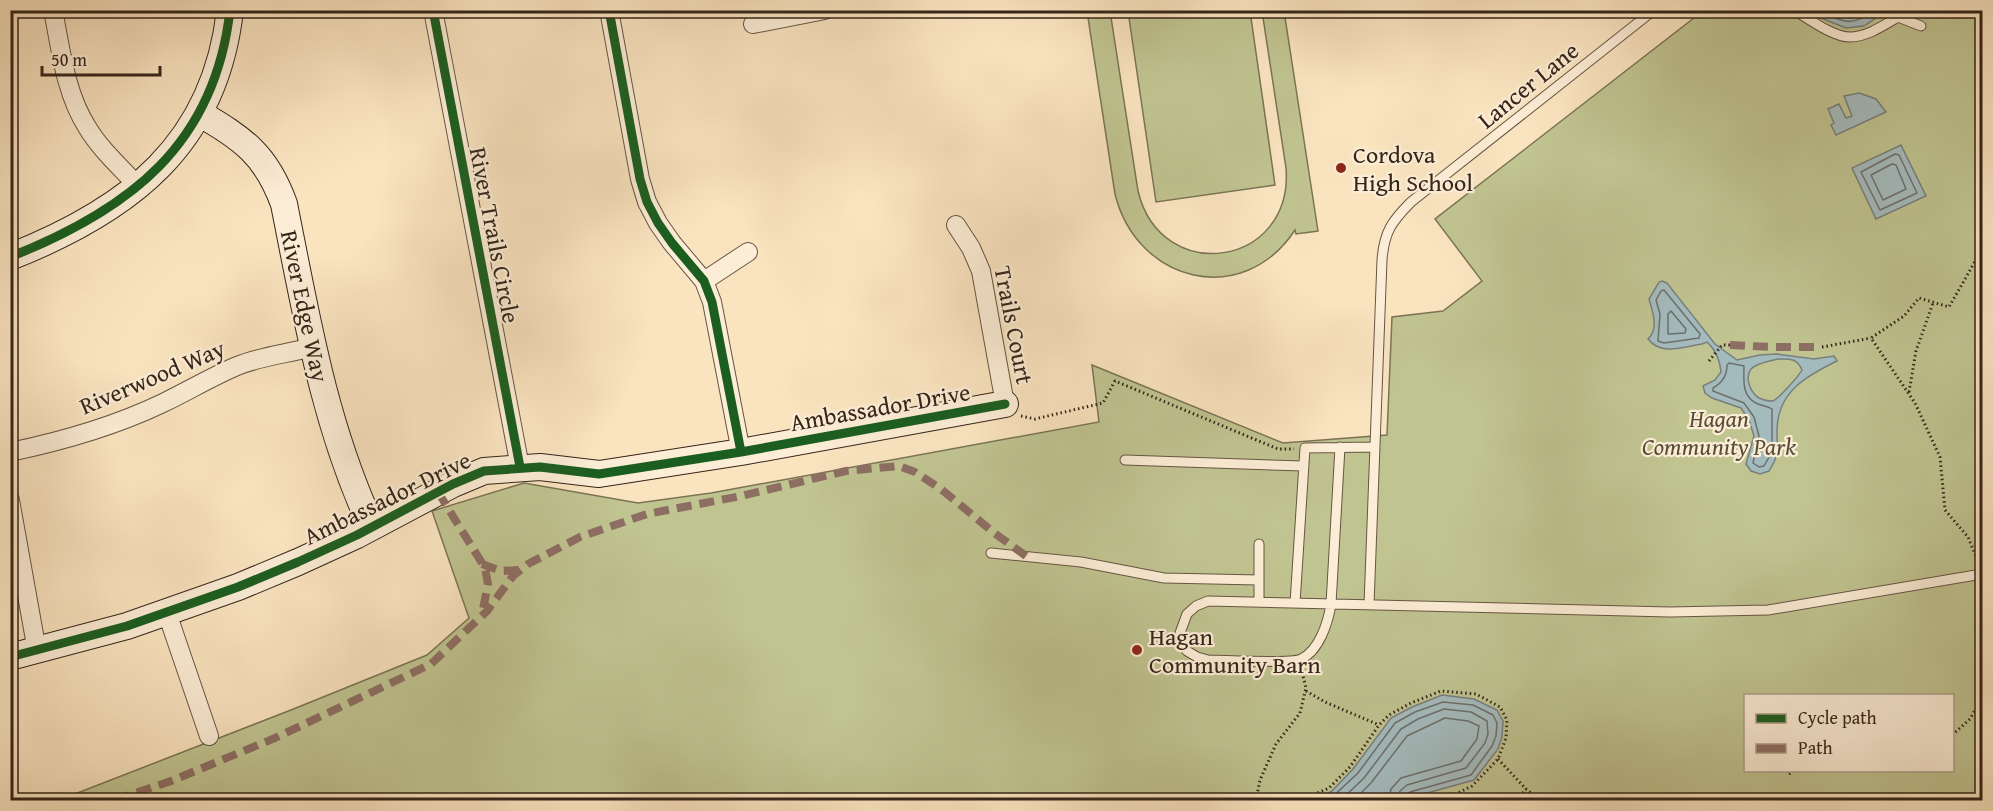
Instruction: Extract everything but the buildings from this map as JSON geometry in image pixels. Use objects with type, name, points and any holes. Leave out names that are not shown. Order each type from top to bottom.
[{"type":"street","points":[[53,10],[68,83],[76,106],[87,127],[101,146],[139,187]]},
{"type":"street","points":[[10,256],[77,227],[117,203],[139,187],[169,158],[200,113],[214,83],[222,57],[230,10]]},
{"type":"street","name":"River Trails Circle","points":[[433,10],[520,467]]},
{"type":"street","points":[[609,10],[640,179],[647,202],[658,223],[704,280],[714,311],[741,452]]},
{"type":"street","points":[[753,24],[825,10]]},
{"type":"street","name":"River Edge Way","points":[[200,113],[233,133],[250,147],[265,164],[276,183],[284,204],[312,347],[332,422],[372,527]]},
{"type":"street","name":"Trails Court","points":[[956,225],[971,248],[981,271],[1005,404]]},
{"type":"street","points":[[704,280],[748,252]]},
{"type":"street","name":"Riverwood Way","points":[[10,452],[79,435],[121,421],[238,366],[271,355],[312,347]]},
{"type":"street","name":"Ambassador Drive","points":[[10,657],[167,613],[298,562],[372,527],[469,476],[484,471],[540,467],[599,474],[741,452],[1005,404]]},
{"type":"street","points":[[10,500],[37,651]]},
{"type":"street","points":[[167,613],[209,736]]},
{"type":"lane","name":"Lancer Lane","points":[[1368,605],[1383,243],[1389,226],[1411,202],[1654,10]]},
{"type":"lane","points":[[1794,10],[1825,29],[1850,37],[1874,30],[1898,17],[1921,26]]},
{"type":"lane","points":[[1340,447],[1331,604],[1329,620],[1314,648],[1299,660],[1208,660],[1187,651],[1180,633],[1187,614],[1196,606],[1208,601],[1259,602],[1331,604],[1368,605],[1670,612],[1768,610],[1983,573]]},
{"type":"lane","points":[[1295,603],[1305,448],[1374,447]]},
{"type":"lane","points":[[1125,460],[1303,466]]},
{"type":"lane","points":[[1259,544],[1259,602]]},
{"type":"lane","points":[[991,553],[1081,562],[1164,578],[1259,580]]},
{"type":"path","points":[[1822,347],[1871,338],[1904,316],[1919,298],[1950,307],[1977,258],[1983,257]]},
{"type":"path","points":[[1909,394],[1916,351],[1934,303]]},
{"type":"path","points":[[1871,338],[1915,403],[1940,457],[1945,510],[1968,537],[1983,573]]},
{"type":"path","points":[[1709,361],[1722,345],[1731,345]]},
{"type":"path","points":[[1005,404],[1017,415],[1035,419],[1103,403],[1115,381],[1278,449],[1305,448]]},
{"type":"path","points":[[1256,801],[1260,780],[1276,744],[1299,713],[1306,691],[1299,660]]},
{"type":"path","points":[[1306,691],[1325,702],[1378,725]]},
{"type":"path","points":[[1301,801],[1329,788],[1350,767],[1378,725],[1389,715],[1411,703],[1441,691],[1476,694],[1500,707],[1507,720],[1506,738],[1498,759],[1472,786],[1441,800],[1423,801]]},
{"type":"path","points":[[1954,734],[1970,719],[1983,697]]},
{"type":"path","points":[[1498,759],[1540,801]]},
{"type":"path","points":[[1789,774],[1793,772]]},
{"type":"path","points":[[1517,801],[1526,789]]},
{"type":"path","points":[[1740,801],[1744,796]]},
{"type":"green space","points":[[1087,11],[1110,11],[1138,191],[1151,222],[1172,242],[1197,252],[1224,253],[1249,244],[1269,227],[1283,201],[1286,168],[1262,11],[1284,11],[1318,231],[1296,234],[1295,230],[1273,255],[1248,270],[1221,277],[1194,275],[1168,265],[1145,248],[1127,224],[1115,194]]},
{"type":"green space","points":[[1128,11],[1250,11],[1275,185],[1156,202]]},
{"type":"green space","name":"Hagan Community Park","points":[[1703,11],[1982,11],[1982,800],[51,800],[62,799],[427,655],[469,618],[432,511],[524,483],[638,503],[711,493],[1099,422],[1092,365],[1283,443],[1387,435],[1392,317],[1443,311],[1482,281],[1435,219]]},
{"type":"water","points":[[1803,11],[1886,11],[1864,26],[1846,28]]},
{"type":"water","points":[[1859,93],[1876,99],[1886,112],[1836,135],[1831,125],[1834,123],[1828,109],[1839,104],[1846,118],[1852,116],[1844,96]]},
{"type":"water","points":[[1901,145],[1926,196],[1876,219],[1852,168]]},
{"type":"water","points":[[1659,282],[1667,283],[1715,344],[1737,360],[1777,354],[1814,359],[1834,356],[1837,361],[1804,379],[1788,396],[1778,417],[1777,451],[1769,471],[1760,474],[1751,471],[1746,464],[1754,436],[1749,420],[1741,408],[1712,398],[1705,393],[1703,386],[1715,380],[1721,372],[1720,363],[1710,345],[1707,342],[1666,349],[1653,344],[1648,339],[1654,325],[1649,299]],"holes":[[[1778,359],[1795,361],[1802,370],[1773,401],[1759,398],[1749,385],[1749,373],[1757,365]]]},
{"type":"water","points":[[1442,695],[1474,699],[1497,710],[1503,721],[1502,737],[1498,749],[1474,780],[1402,800],[1318,800],[1332,791],[1353,769],[1391,718]]},
{"type":"marked path","points":[[1730,345],[1822,347]]},
{"type":"marked path","points":[[115,800],[171,781],[275,738],[431,664],[487,611],[513,576],[528,564],[580,537],[647,514],[741,496],[846,471],[899,466],[915,472],[941,489],[1026,556]]},
{"type":"marked path","points":[[438,492],[485,568],[488,584],[482,614]]},
{"type":"marked path","points":[[482,564],[501,571],[521,570]]},
{"type":"cycle path","points":[[10,257],[92,218],[128,194],[159,166],[185,135],[206,99],[221,57],[230,10]]},
{"type":"cycle path","points":[[433,10],[520,467]]},
{"type":"cycle path","points":[[609,10],[640,179],[647,202],[658,223],[704,281],[712,302],[741,452]]},
{"type":"cycle path","points":[[10,657],[127,626],[238,587],[357,535],[453,484],[484,471],[540,467],[599,474],[741,452],[1005,404]]},
{"type":"place","name":"Cordova High School","points":[[1341,168]]},
{"type":"place","name":"Hagan Community Barn","points":[[1137,650]]}]
